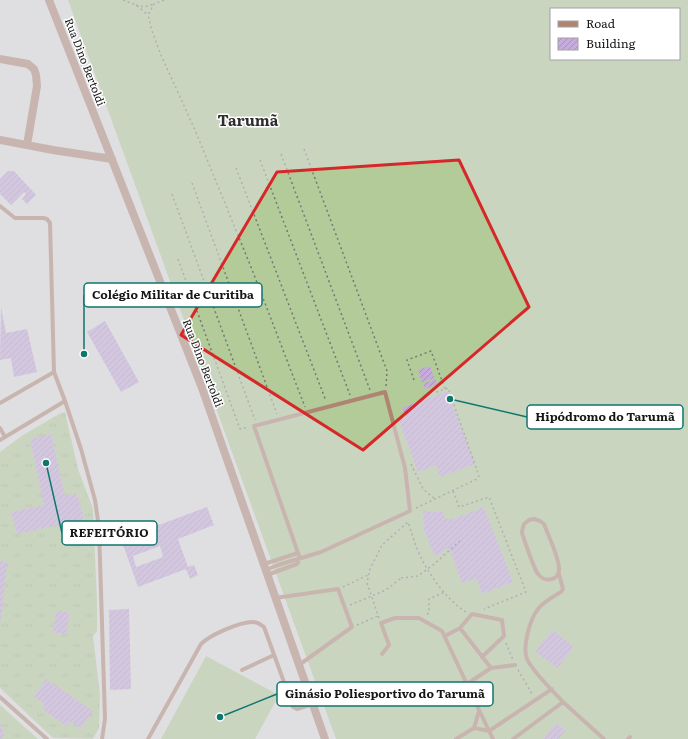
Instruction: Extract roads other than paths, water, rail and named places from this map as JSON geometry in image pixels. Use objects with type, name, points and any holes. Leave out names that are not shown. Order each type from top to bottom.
[{"type":"street","name":"Rua Dino Bertoldi","points":[[49,0],[202,388],[325,739]]},
{"type":"street","points":[[0,58],[28,64],[34,69],[36,75],[37,86],[27,145]]},
{"type":"street","points":[[0,140],[112,159]]},
{"type":"lane","points":[[0,206],[15,218],[43,218],[48,219],[50,223],[54,372],[81,449],[95,500],[99,528],[105,718],[102,739]]},
{"type":"lane","points":[[0,403],[54,372]]},
{"type":"lane","points":[[266,570],[297,564],[300,558],[321,552],[410,511],[405,468],[385,392],[256,426],[300,558]]},
{"type":"lane","points":[[0,440],[65,401]]},
{"type":"lane","points":[[0,428],[5,437]]},
{"type":"lane","points":[[559,574],[552,580],[546,579],[537,574],[522,532],[524,524],[529,520],[534,519],[544,524],[559,567],[559,574],[563,589],[538,608],[530,624],[526,644],[527,658],[564,702],[604,739]]},
{"type":"lane","points":[[266,570],[298,553]]},
{"type":"lane","points":[[275,598],[338,589],[352,627],[299,666]]},
{"type":"lane","points":[[445,636],[460,628],[472,614],[502,620],[504,636],[482,657]]},
{"type":"lane","points":[[382,654],[389,645],[381,623],[395,618],[420,618],[442,631],[493,739]]},
{"type":"lane","points":[[148,739],[197,650],[205,640],[212,635],[253,622],[259,623],[264,627],[293,707],[297,709],[313,704]]},
{"type":"lane","points":[[460,628],[492,668]]},
{"type":"lane","points":[[242,670],[274,655]]},
{"type":"lane","points":[[467,684],[492,668],[515,665]]},
{"type":"lane","points":[[400,701],[432,689],[472,695]]},
{"type":"lane","points":[[474,728],[489,731],[552,689]]},
{"type":"lane","points":[[0,697],[47,739]]},
{"type":"lane","points":[[513,739],[564,702]]},
{"type":"lane","points":[[456,739],[474,728],[479,711]]},
{"type":"place","name":"Colégio Militar de Curitiba","points":[[84,354]]},
{"type":"place","name":"Hipódromo do Tarumã","points":[[450,399]]},
{"type":"place","name":"REFEITÓRIO","points":[[46,463]]},
{"type":"place","name":"Ginásio Poliesportivo do Tarumã","points":[[220,717]]},
{"type":"district","name":"Tarumã","points":[[248,121]]}]
